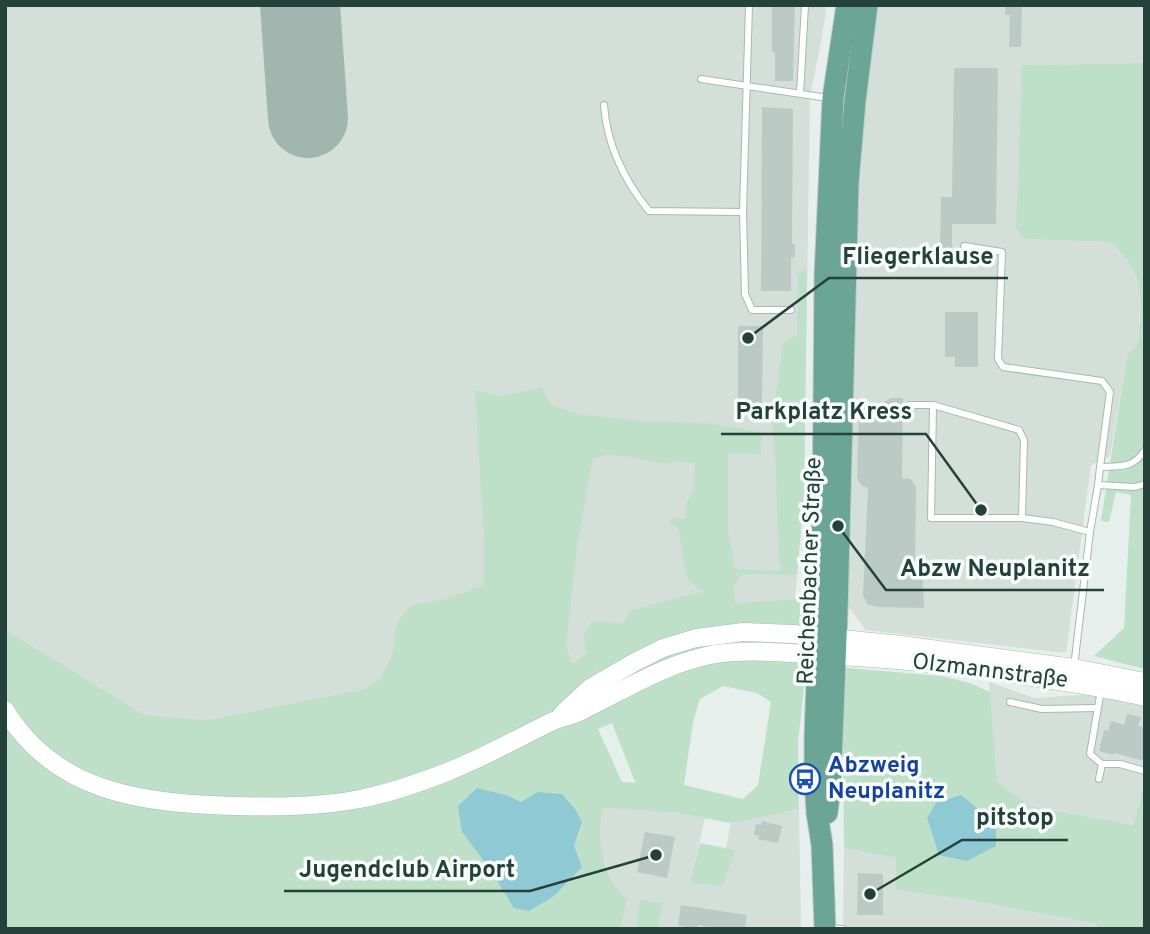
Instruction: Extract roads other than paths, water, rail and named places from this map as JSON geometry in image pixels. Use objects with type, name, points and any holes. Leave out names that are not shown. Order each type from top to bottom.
[{"type":"main road","name":"Reichenbacher Straße","points":[[831,928],[817,813],[815,736],[827,646],[824,512],[825,275],[844,100],[847,5]]},
{"type":"main road","name":"Reichenbacher Straße","points":[[844,100],[867,5]]},
{"type":"main road","name":"Olzmannstraße","points":[[5,710],[31,745],[88,783],[134,798],[254,806],[331,803],[359,799],[449,771],[554,721],[590,688],[635,662],[671,645],[695,638],[744,632],[932,663],[1145,682]]},
{"type":"main road","name":"Olzmannstraße","points":[[1073,675],[1102,688],[1145,697]]},
{"type":"lane","points":[[749,5],[743,212],[745,294],[752,310],[791,310]]},
{"type":"lane","points":[[800,93],[806,5]]},
{"type":"lane","points":[[701,79],[844,100]]},
{"type":"lane","points":[[604,106],[611,147],[622,173],[649,211],[743,212]]},
{"type":"lane","points":[[964,246],[1002,252],[998,359],[1003,367],[1102,381],[1110,392],[1073,675]]},
{"type":"lane","points":[[909,405],[933,405],[1019,430],[1024,440],[1022,518]]},
{"type":"lane","points":[[933,405],[931,518],[1022,518],[1053,522],[1090,532]]},
{"type":"lane","points":[[1100,467],[1126,466],[1139,459],[1145,450]]},
{"type":"lane","points":[[1098,485],[1135,487],[1145,484]]},
{"type":"lane","points":[[1102,688],[1090,754],[1102,764],[1120,764],[1145,771]]},
{"type":"lane","points":[[1010,702],[1042,709],[1097,708]]},
{"type":"lane","points":[[1099,779],[1102,764]]},
{"type":"water","points":[[477,788],[506,795],[521,802],[538,792],[562,794],[582,822],[574,846],[582,867],[554,896],[529,911],[514,908],[462,832],[458,806]]},
{"type":"water","points":[[961,795],[996,823],[996,846],[967,861],[939,855],[927,818],[936,803]]},
{"type":"place","name":"Fliegerklause","points":[[748,338]]},
{"type":"place","name":"Parkplatz Kress","points":[[981,510]]},
{"type":"place","name":"Abzw Neuplanitz","points":[[838,526]]},
{"type":"place","name":"Abzweig Neuplanitz","points":[[805,779]]},
{"type":"place","name":"Jugendclub Airport","points":[[656,855]]},
{"type":"place","name":"pitstop","points":[[870,894]]}]
